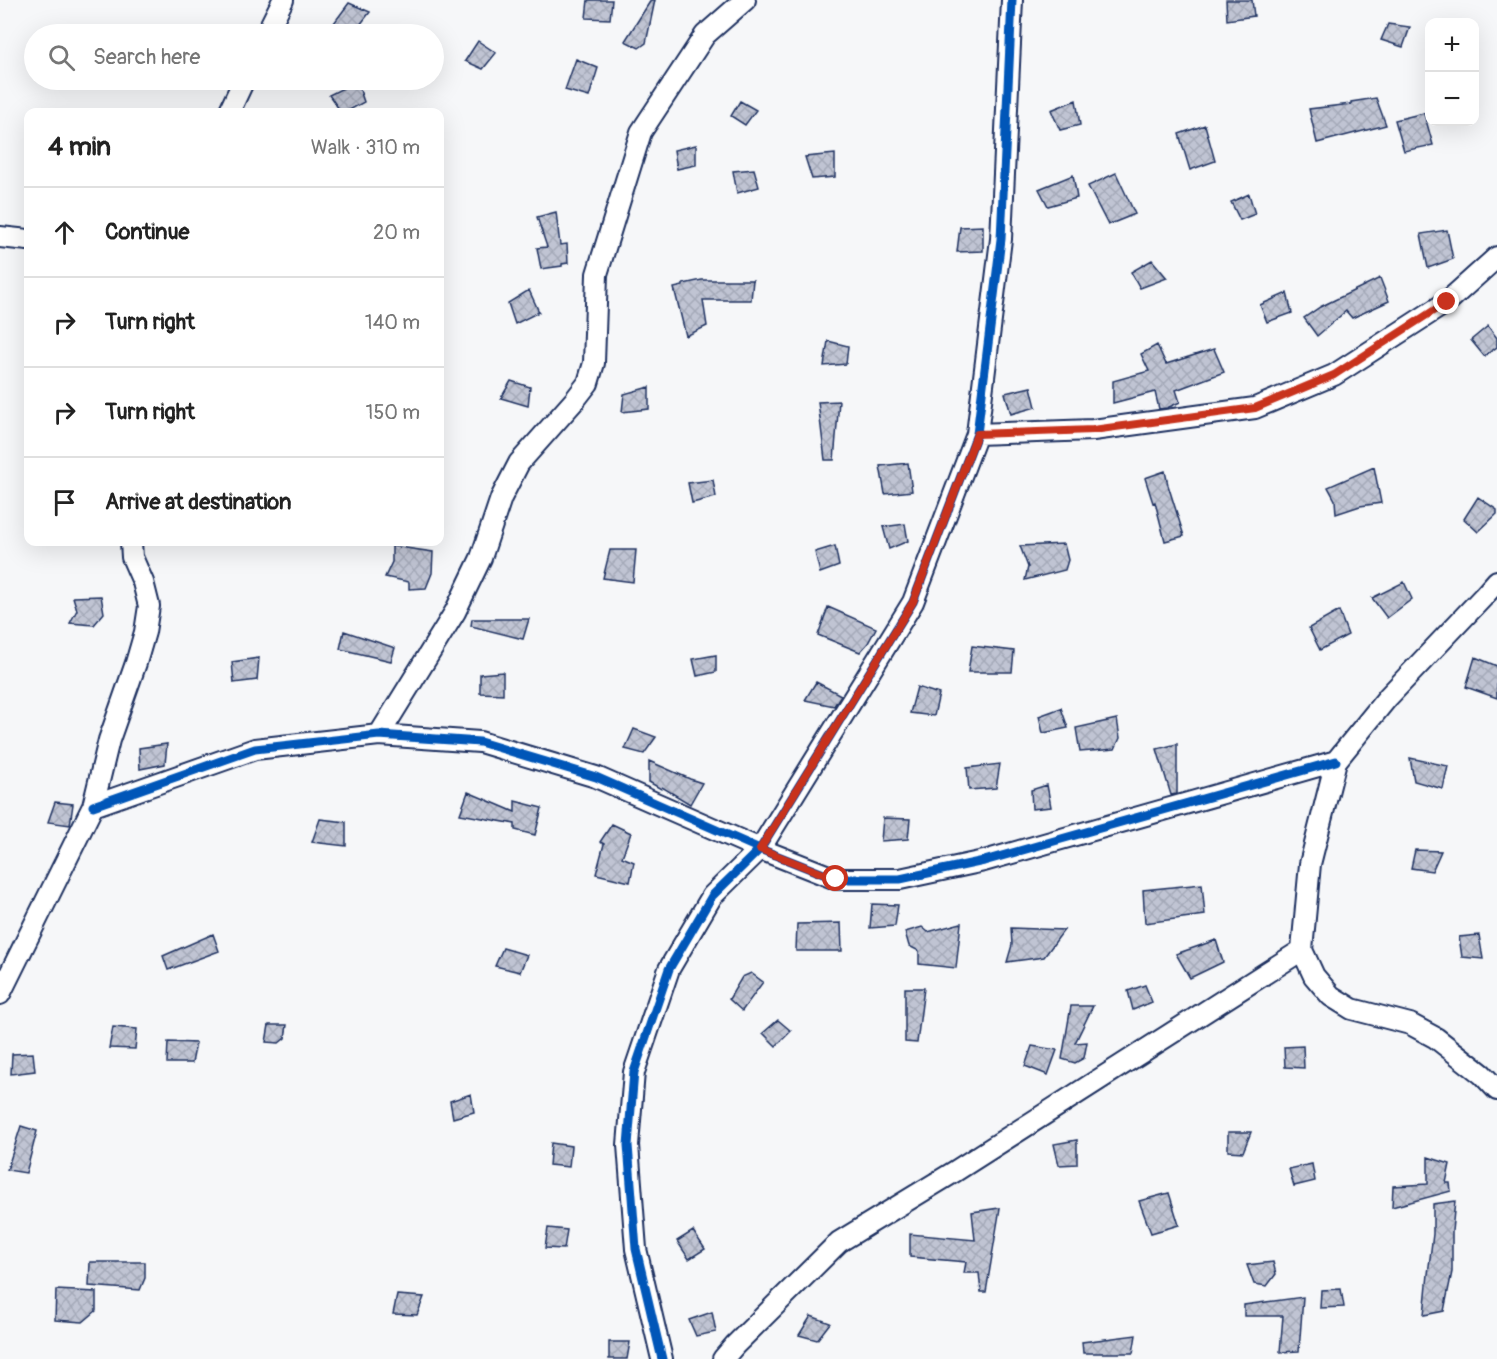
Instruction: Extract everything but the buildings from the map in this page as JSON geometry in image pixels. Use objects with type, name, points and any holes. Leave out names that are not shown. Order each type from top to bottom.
[{"type":"street","points":[[271,24],[283,0]]},
{"type":"street","points":[[379,735],[455,612],[481,558],[501,498],[519,463],[574,402],[588,383],[594,363],[597,274],[641,132],[705,35],[745,0]]},
{"type":"street","points":[[662,1359],[636,1249],[628,1145],[634,1072],[669,969],[712,896],[760,849],[913,602],[977,434],[1001,239],[1012,0]]},
{"type":"street","points":[[231,108],[239,90]]},
{"type":"street","points":[[0,237],[24,240]]},
{"type":"street","points":[[977,434],[1093,430],[1255,408],[1334,375],[1447,302],[1497,257]]},
{"type":"street","points":[[0,994],[93,806],[109,740],[136,663],[145,632],[149,606],[143,582],[132,557],[131,546]]},
{"type":"street","points":[[1496,584],[1388,697],[1336,761],[1310,864],[1302,950],[1314,976],[1331,996],[1352,1009],[1410,1024],[1436,1038],[1482,1074],[1497,1090]]},
{"type":"street","points":[[93,806],[255,749],[379,735],[480,742],[596,777],[760,849],[836,879],[900,879],[984,861],[1336,761]]},
{"type":"street","points":[[723,1359],[839,1242],[954,1172],[1302,950]]},
{"type":"cycle path","points":[[662,1359],[636,1249],[628,1145],[634,1072],[669,969],[712,896],[760,849],[913,602],[977,434],[1001,239],[1012,0]]},
{"type":"cycle path","points":[[93,806],[255,749],[379,735],[480,742],[596,777],[760,849],[836,879],[900,879],[984,861],[1336,761]]},
{"type":"route","points":[[836,879],[760,849],[913,602],[977,434],[1093,430],[1255,408],[1334,375],[1447,302]]}]
